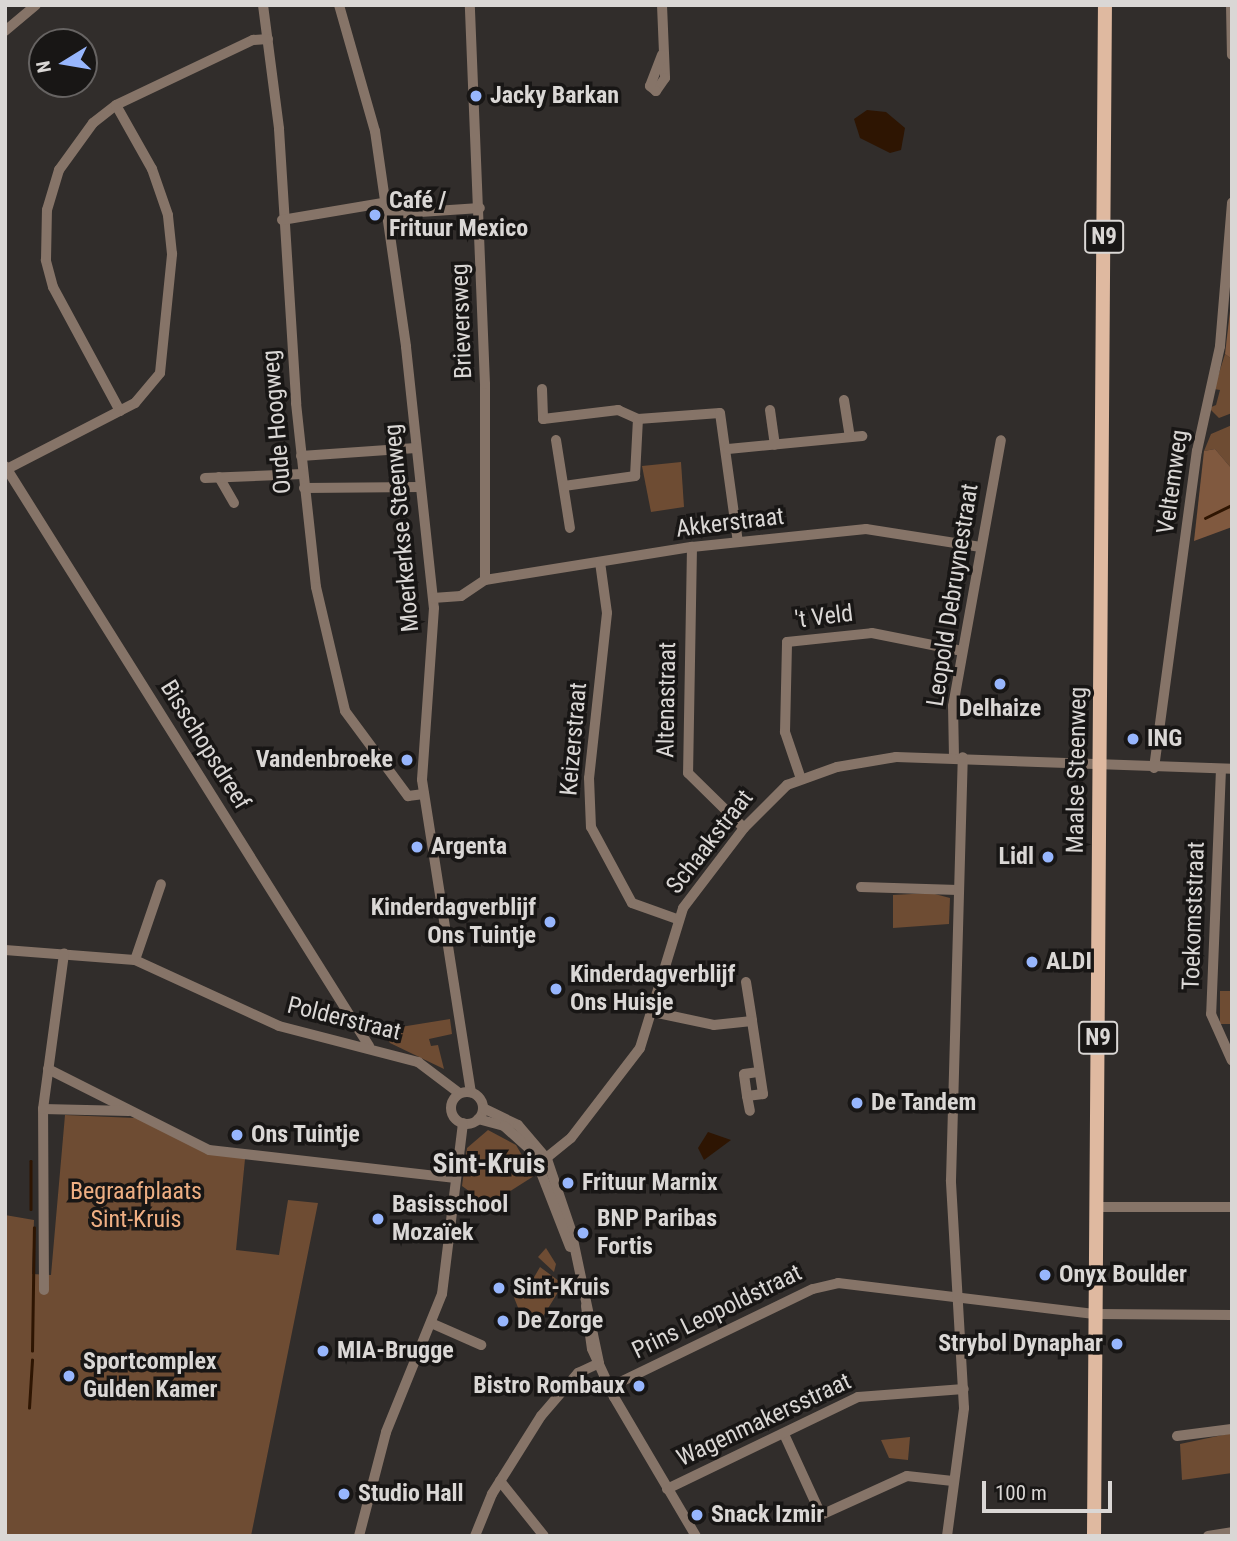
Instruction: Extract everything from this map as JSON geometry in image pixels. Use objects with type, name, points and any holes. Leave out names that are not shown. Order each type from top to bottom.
[{"type":"main road","name":"Maalse Steenweg","points":[[1094,1536],[1105,5]]},
{"type":"street","points":[[5,32],[36,5]]},
{"type":"street","name":"Oude Hoogweg","points":[[263,5],[268,39],[301,456],[316,587],[345,711],[408,796],[424,794]]},
{"type":"street","name":"Moerkerkse Steenweg","points":[[339,5],[362,73],[388,202],[421,487],[433,598],[424,794],[470,1071],[465,1093],[451,1107],[463,1123]]},
{"type":"street","name":"Brieversweg","points":[[470,5],[480,208],[485,580]]},
{"type":"street","points":[[662,5],[662,55]]},
{"type":"street","points":[[1231,5],[1232,55]]},
{"type":"street","points":[[120,411],[53,287],[44,235],[59,170],[93,122],[116,105],[253,40],[268,39]]},
{"type":"street","points":[[6,467],[120,411],[149,391],[160,373],[172,254],[162,192],[116,105]]},
{"type":"street","points":[[282,220],[388,202]]},
{"type":"street","name":"Veltemweg","points":[[1154,768],[1201,426],[1220,346],[1232,202]]},
{"type":"street","points":[[390,214],[480,208]]},
{"type":"street","points":[[542,389],[543,419],[618,410],[638,419],[712,410],[724,420],[738,542]]},
{"type":"street","points":[[728,449],[856,436],[844,400]]},
{"type":"street","points":[[770,410],[775,445]]},
{"type":"street","points":[[564,486],[635,476],[638,419]]},
{"type":"street","points":[[556,440],[570,528]]},
{"type":"street","name":"Leopold Debruynestraat","points":[[947,1536],[964,1389],[951,1180],[962,651],[1000,440]]},
{"type":"street","points":[[301,456],[416,448]]},
{"type":"street","name":"Bisschopsdreef","points":[[6,467],[369,1046]]},
{"type":"street","points":[[205,478],[303,474]]},
{"type":"street","points":[[219,477],[234,503]]},
{"type":"street","points":[[304,488],[421,487]]},
{"type":"street","name":"Akkerstraat","points":[[485,580],[692,547],[886,528],[981,547]]},
{"type":"street","name":"Altenastraat","points":[[692,547],[688,773],[744,828]]},
{"type":"street","name":"Keizerstraat","points":[[600,562],[607,612],[589,778],[591,827],[632,903],[677,919]]},
{"type":"street","points":[[433,598],[461,596],[485,580]]},
{"type":"street","name":"'t Veld","points":[[801,779],[785,732],[787,642],[872,632],[962,651]]},
{"type":"street","name":"Schaakstraat","points":[[543,1161],[633,1058],[653,1012],[677,919],[744,828],[776,794],[801,779],[858,762],[959,757],[1100,766],[1227,769]]},
{"type":"street","name":"Toekomststraat","points":[[1227,769],[1211,1014],[1232,1061]]},
{"type":"street","points":[[135,960],[161,884]]},
{"type":"street","points":[[861,887],[958,890]]},
{"type":"street","name":"Polderstraat","points":[[5,950],[135,960],[279,1026],[369,1046],[446,1077],[483,1108]]},
{"type":"street","points":[[44,1290],[43,1109],[64,953]]},
{"type":"street","points":[[746,982],[763,1094],[747,1096],[750,1111]]},
{"type":"street","points":[[653,1012],[714,1025],[752,1021]]},
{"type":"street","points":[[48,1069],[209,1150],[453,1178]]},
{"type":"street","points":[[446,1077],[470,1071]]},
{"type":"street","points":[[478,1119],[483,1108],[518,1125],[543,1161],[575,1256],[598,1363],[696,1536]]},
{"type":"street","points":[[43,1109],[136,1114]]},
{"type":"street","points":[[359,1536],[386,1432],[431,1323],[447,1269],[453,1178],[463,1123],[478,1119],[511,1131],[543,1161]]},
{"type":"street","points":[[1096,1207],[1232,1207]]},
{"type":"street","name":"Prins Leopoldstraat","points":[[610,1387],[821,1286],[850,1283],[1096,1314],[1232,1315]]},
{"type":"street","points":[[431,1323],[481,1345]]},
{"type":"street","points":[[475,1536],[500,1480],[562,1390],[598,1363]]},
{"type":"street","name":"Wagenmakersstraat","points":[[667,1489],[863,1395],[964,1389]]},
{"type":"street","points":[[1177,1436],[1232,1429]]},
{"type":"street","points":[[784,1434],[821,1515],[907,1476],[953,1481]]},
{"type":"street","points":[[500,1480],[544,1536]]},
{"type":"street","points":[[1208,1536],[1232,1532]]},
{"type":"green space","points":[[1225,354],[1232,359],[1232,413],[1219,418],[1209,408],[1216,405],[1220,390],[1214,389]]},
{"type":"green space","points":[[1232,425],[1232,469],[1215,449],[1204,451],[1211,434]]},
{"type":"green space","points":[[681,462],[684,507],[651,512],[642,466]]},
{"type":"green space","points":[[931,893],[950,898],[949,924],[893,928],[893,895]]},
{"type":"green space","points":[[1220,991],[1232,991],[1232,1024],[1220,1024]]},
{"type":"green space","points":[[450,1019],[452,1034],[429,1039],[431,1046],[438,1045],[444,1069],[390,1043],[382,1030]]},
{"type":"green space","name":"Begraafplaats Sint-Kruis","points":[[65,1115],[135,1118],[245,1159],[236,1250],[279,1255],[288,1200],[318,1203],[251,1536],[5,1536],[5,1215],[34,1220],[32,1274],[51,1275]]},
{"type":"green space","points":[[488,1130],[516,1145],[534,1176],[496,1200],[503,1216],[462,1186],[467,1148]]},
{"type":"green space","points":[[546,1248],[556,1264],[554,1272],[538,1257]]},
{"type":"green space","points":[[540,1267],[563,1284],[539,1323],[521,1315],[513,1295],[515,1282],[533,1279]]},
{"type":"green space","points":[[1232,1433],[1232,1473],[1182,1480],[1180,1444]]},
{"type":"green space","points":[[910,1437],[908,1460],[889,1458],[881,1440]]},
{"type":"shaded area","points":[[867,110],[886,112],[905,128],[901,150],[890,153],[860,138],[854,119]]},
{"type":"shaded area","points":[[1232,294],[1232,359],[1225,354]]},
{"type":"shaded area","points":[[1215,449],[1232,469],[1232,527],[1194,541],[1204,451]]},
{"type":"shaded area","points":[[708,1132],[731,1140],[704,1160],[698,1148]]},
{"type":"waterway","points":[[1205,518],[1232,505]]},
{"type":"waterway","points":[[31,1161],[31,1209]]},
{"type":"waterway","points":[[32,1351],[34,1228]]},
{"type":"waterway","points":[[29,1408],[32,1360]]},
{"type":"place","name":"Jacky Barkan","points":[[476,96]]},
{"type":"place","name":"Café / Frituur Mexico","points":[[375,215]]},
{"type":"place","name":"Delhaize","points":[[1000,684]]},
{"type":"place","name":"ING","points":[[1133,739]]},
{"type":"place","name":"Vandenbroeke","points":[[407,760]]},
{"type":"place","name":"Argenta","points":[[417,847]]},
{"type":"place","name":"Lidl","points":[[1048,857]]},
{"type":"place","name":"Kinderdagverblijf Ons Tuintje","points":[[550,922]]},
{"type":"place","name":"ALDI","points":[[1032,962]]},
{"type":"place","name":"Kinderdagverblijf Ons Huisje","points":[[556,989]]},
{"type":"place","name":"De Tandem","points":[[857,1103]]},
{"type":"place","name":"Ons Tuintje","points":[[237,1135]]},
{"type":"place","name":"Frituur Marnix","points":[[568,1183]]},
{"type":"place","name":"Basisschool Mozaïek","points":[[378,1219]]},
{"type":"place","name":"BNP Paribas Fortis","points":[[583,1233]]},
{"type":"place","name":"Onyx Boulder","points":[[1045,1275]]},
{"type":"place","name":"Sint-Kruis","points":[[499,1288]]},
{"type":"place","name":"De Zorge","points":[[503,1321]]},
{"type":"place","name":"Strybol Dynaphar","points":[[1117,1344]]},
{"type":"place","name":"MIA-Brugge","points":[[323,1351]]},
{"type":"place","name":"Sportcomplex Gulden Kamer","points":[[69,1376]]},
{"type":"place","name":"Bistro Rombaux","points":[[639,1386]]},
{"type":"place","name":"Studio Hall","points":[[344,1494]]},
{"type":"place","name":"Snack Izmir","points":[[697,1515]]},
{"type":"district","name":"Sint-Kruis","points":[[489,1164]]}]
